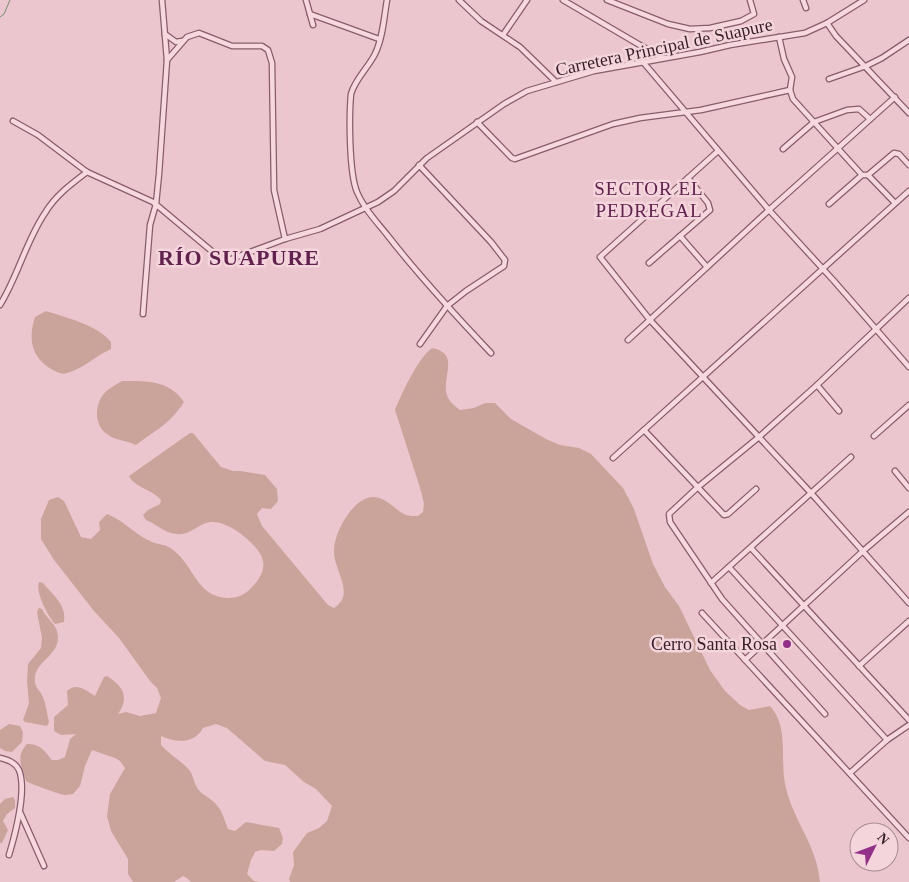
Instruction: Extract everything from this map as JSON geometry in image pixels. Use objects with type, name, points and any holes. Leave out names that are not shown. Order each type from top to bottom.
[{"type":"street","points":[[143,314],[150,225],[156,204],[167,60],[162,0]]},
{"type":"street","points":[[306,0],[312,25]]},
{"type":"street","points":[[387,0],[380,39],[375,54],[353,88],[350,100],[356,191],[366,208],[412,266],[491,353]]},
{"type":"street","points":[[459,0],[481,21],[520,48],[556,82]]},
{"type":"street","points":[[503,35],[527,0]]},
{"type":"street","points":[[563,0],[662,58]]},
{"type":"street","points":[[607,0],[676,27],[695,29],[734,23],[749,18],[754,14],[750,0]]},
{"type":"street","points":[[803,0],[806,8]]},
{"type":"street","name":"Carretera Principal de Suapure","points":[[13,121],[38,135],[87,172],[156,204],[224,260],[320,229],[390,195],[419,164],[477,122],[520,95],[585,73],[805,33],[827,23],[864,0]]},
{"type":"street","points":[[310,14],[380,39]]},
{"type":"street","points":[[827,23],[836,36],[909,113]]},
{"type":"street","points":[[164,33],[176,42],[184,40]]},
{"type":"street","points":[[167,60],[184,40],[191,35],[199,33],[232,46],[262,46],[270,53],[272,63],[274,190],[285,239]]},
{"type":"street","points":[[779,37],[784,59],[792,77],[790,90],[793,98],[862,175]]},
{"type":"street","points":[[829,79],[866,66],[909,40]]},
{"type":"street","points":[[642,62],[768,210],[876,328],[909,367]]},
{"type":"street","points":[[477,122],[512,158],[516,159],[613,124],[684,112],[790,90]]},
{"type":"street","points":[[628,340],[768,210],[895,97]]},
{"type":"street","points":[[783,149],[814,122],[853,109],[862,111],[870,119]]},
{"type":"street","points":[[718,151],[600,257],[650,320],[811,493],[909,602]]},
{"type":"street","points":[[829,204],[862,175],[868,175],[894,152],[899,154],[909,165]]},
{"type":"street","points":[[419,164],[491,242],[505,260],[504,266],[466,290],[447,306],[420,344]]},
{"type":"street","points":[[0,305],[12,285],[35,231],[46,211],[63,192],[87,172]]},
{"type":"street","points":[[868,175],[895,203]]},
{"type":"street","points":[[648,263],[710,210],[708,203],[688,178]]},
{"type":"street","points":[[613,458],[909,190]]},
{"type":"street","points":[[680,236],[706,267]]},
{"type":"street","points":[[825,714],[722,599],[668,518],[671,511],[759,437],[909,298]]},
{"type":"street","points":[[817,385],[839,411]]},
{"type":"street","points":[[874,436],[909,405]]},
{"type":"street","points":[[644,430],[724,515],[728,514],[756,490]]},
{"type":"street","points":[[711,583],[851,457]]},
{"type":"street","points":[[895,471],[909,488]]},
{"type":"street","points":[[745,660],[863,551],[909,512]]},
{"type":"street","points":[[751,548],[909,720]]},
{"type":"street","points":[[729,567],[887,740]]},
{"type":"street","points":[[702,613],[909,838]]},
{"type":"street","points":[[859,666],[909,621]]},
{"type":"street","points":[[850,773],[887,740],[909,725]]},
{"type":"street","points":[[0,758],[11,762],[20,772],[20,811],[9,855]]},
{"type":"street","points":[[20,811],[44,866]]},
{"type":"shaded area","points":[[46,311],[89,326],[111,342],[111,349],[72,371],[63,374],[53,370],[40,360],[33,347],[32,340],[35,317]]},
{"type":"shaded area","points":[[432,348],[446,355],[448,361],[447,395],[451,402],[460,410],[474,408],[485,403],[495,403],[511,419],[546,439],[560,445],[579,448],[591,454],[623,488],[634,509],[653,564],[665,587],[679,606],[710,670],[725,691],[740,705],[749,710],[770,706],[776,715],[782,735],[786,788],[794,812],[815,856],[820,882],[290,882],[289,879],[294,865],[293,852],[307,833],[319,828],[327,821],[332,806],[316,789],[304,782],[285,765],[265,761],[227,728],[216,724],[203,728],[195,737],[184,741],[161,736],[161,745],[190,771],[199,791],[220,809],[228,829],[235,831],[246,822],[279,828],[283,838],[282,844],[274,851],[261,850],[255,852],[247,874],[254,881],[260,882],[191,882],[183,876],[174,882],[133,882],[128,874],[128,859],[111,831],[107,816],[110,794],[125,768],[120,761],[92,750],[85,766],[80,786],[73,794],[65,795],[26,781],[20,757],[27,744],[41,748],[52,760],[58,760],[65,757],[70,739],[76,734],[61,735],[54,731],[54,717],[68,705],[67,691],[70,688],[81,688],[95,696],[104,677],[107,676],[123,692],[124,702],[118,714],[126,712],[140,716],[156,713],[161,698],[157,688],[119,638],[94,611],[54,560],[41,539],[41,519],[49,500],[58,497],[64,501],[81,537],[91,539],[100,530],[99,522],[107,514],[119,520],[140,536],[173,550],[209,592],[228,598],[241,596],[256,582],[263,569],[261,555],[250,541],[234,529],[218,522],[206,523],[181,534],[164,530],[146,520],[143,515],[160,504],[161,500],[135,483],[129,476],[190,433],[193,433],[221,467],[233,471],[265,475],[277,489],[278,501],[271,509],[262,508],[257,514],[262,526],[328,605],[334,608],[340,602],[344,589],[335,559],[335,544],[346,518],[358,503],[373,497],[386,501],[406,515],[418,516],[423,512],[424,504],[421,491],[395,410],[416,368]]},
{"type":"shaded area","points":[[122,381],[157,383],[172,389],[184,402],[168,421],[136,445],[110,436],[103,431],[98,421],[98,405],[103,395]]},
{"type":"shaded area","points":[[39,582],[43,583],[61,605],[64,622],[55,624],[49,615],[40,598]]},
{"type":"shaded area","points":[[39,608],[42,609],[56,628],[58,639],[56,646],[38,668],[35,675],[35,684],[42,695],[46,709],[49,722],[47,726],[23,720],[29,703],[28,664],[41,648],[42,638],[37,612]]},
{"type":"shaded area","points":[[9,724],[20,726],[23,732],[22,742],[12,752],[0,748],[0,730]]},
{"type":"shaded area","points":[[13,797],[15,808],[7,814],[3,821],[8,830],[2,843],[0,843],[0,804],[5,799]]},
{"type":"waterway","points":[[0,17],[4,14],[10,0]]},
{"type":"place","name":"Cerro Santa Rosa","points":[[787,644]]},
{"type":"district","name":"SECTOR EL PEDREGAL","points":[[649,199]]},
{"type":"district","name":"RÍO SUAPURE","points":[[239,257]]}]
